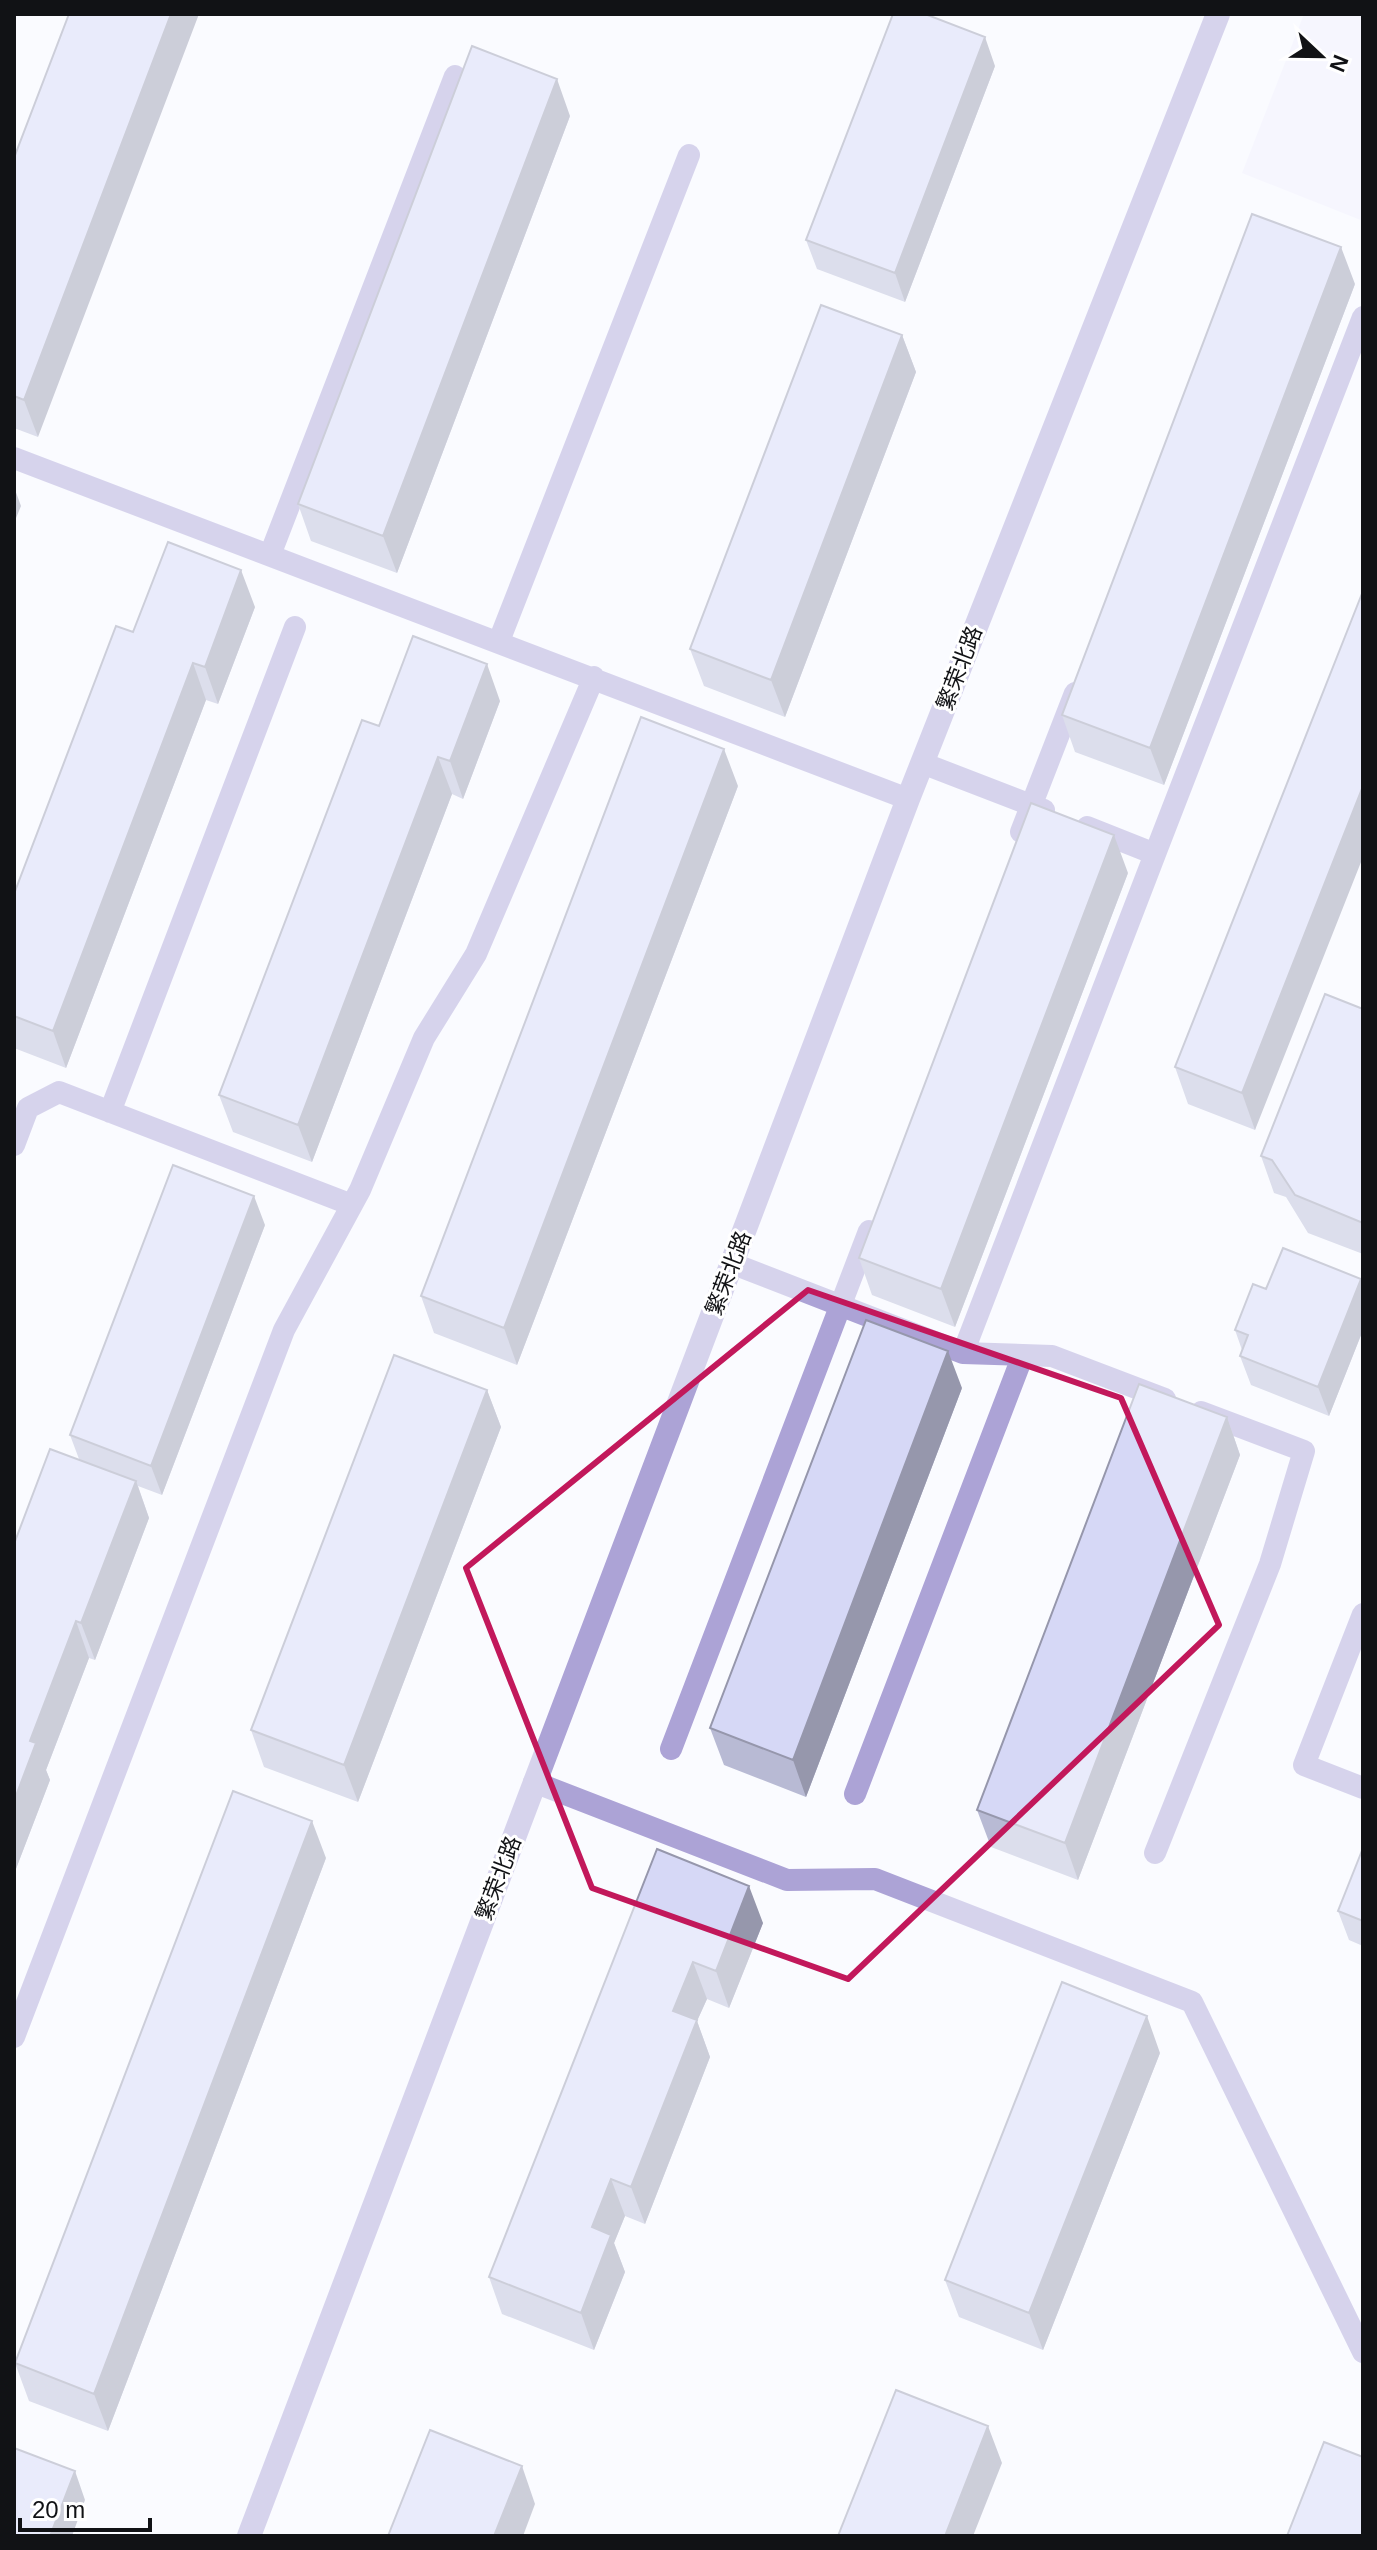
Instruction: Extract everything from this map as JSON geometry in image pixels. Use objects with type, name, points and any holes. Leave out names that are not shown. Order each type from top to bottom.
[{"type":"street","name":"繁荣北路","points":[[249,2536],[908,799],[1218,14]]},
{"type":"lane","points":[[270,555],[455,76]]},
{"type":"lane","points":[[499,641],[689,155]]},
{"type":"lane","points":[[963,1353],[1363,317]]},
{"type":"lane","points":[[14,458],[908,799]]},
{"type":"lane","points":[[110,1112],[295,627]]},
{"type":"lane","points":[[1015,850],[1082,673]]},
{"type":"lane","points":[[14,2037],[284,1330],[352,1205],[424,1038],[476,954],[594,677]]},
{"type":"lane","points":[[922,763],[1155,854]]},
{"type":"lane","points":[[14,1145],[28,1108],[59,1092],[352,1205]]},
{"type":"lane","points":[[671,1749],[874,1218]]},
{"type":"lane","points":[[731,1263],[963,1353],[1052,1356],[1304,1451],[1270,1564],[1155,1853]]},
{"type":"lane","points":[[855,1794],[1023,1355]]},
{"type":"lane","points":[[1363,1614],[1304,1765],[1363,1788]]},
{"type":"lane","points":[[534,1782],[787,1880],[875,1879],[1192,2002],[1363,2352]]},
{"type":"highlighted area","points":[[808,1290],[1121,1398],[1219,1625],[848,1979],[592,1888],[466,1568]]},
{"type":"shaded area","points":[[1304,14],[1363,14],[1363,221],[1242,173]]},
{"type":"building","points":[[69,14],[171,14],[24,400],[14,396],[14,158]]},
{"type":"building","points":[[893,14],[925,14],[985,37],[895,273],[806,240]]},
{"type":"building","points":[[472,46],[557,79],[383,536],[298,504]]},
{"type":"building","points":[[1252,214],[1341,247],[1150,748],[1062,715]]},
{"type":"building","points":[[821,305],[902,335],[771,680],[690,649]]},
{"type":"building","points":[[168,542],[241,570],[205,667],[193,663],[53,1031],[14,1016],[14,894],[116,626],[133,632]]},
{"type":"building","points":[[1363,591],[1363,786],[1242,1093],[1175,1067]]},
{"type":"building","points":[[413,636],[487,664],[450,761],[438,757],[298,1125],[219,1095],[362,720],[379,726]]},
{"type":"building","points":[[641,717],[724,749],[504,1328],[421,1296]]},
{"type":"building","points":[[1031,803],[1114,835],[941,1289],[859,1258]]},
{"type":"building","points":[[1325,994],[1363,1009],[1363,1223],[1295,1195],[1272,1160],[1261,1156]]},
{"type":"building","points":[[173,1165],[254,1196],[151,1466],[70,1435]]},
{"type":"building","points":[[1283,1248],[1361,1279],[1318,1387],[1240,1356],[1248,1335],[1235,1330],[1253,1284],[1266,1289]]},
{"type":"building","points":[[866,1320],[948,1351],[793,1760],[710,1728]]},
{"type":"building","points":[[394,1355],[487,1390],[344,1765],[251,1730]]},
{"type":"building","points":[[1139,1384],[1227,1417],[1065,1843],[977,1810]]},
{"type":"building","points":[[50,1449],[136,1481],[81,1623],[76,1621],[30,1741],[36,1743],[14,1801],[14,1544]]},
{"type":"building","points":[[233,1791],[312,1821],[94,2394],[15,2363]]},
{"type":"building","points":[[1363,1848],[1363,1921],[1338,1911]]},
{"type":"building","points":[[657,1849],[749,1886],[716,1971],[693,1962],[673,2011],[697,2020],[631,2187],[611,2179],[592,2227],[611,2235],[581,2313],[489,2277]]},
{"type":"building","points":[[1062,1982],[1147,2016],[1029,2313],[945,2280]]},
{"type":"building","points":[[896,2390],[988,2426],[945,2536],[838,2536]]},
{"type":"building","points":[[430,2430],[522,2466],[494,2536],[388,2536]]},
{"type":"building","points":[[1324,2442],[1363,2457],[1363,2536],[1287,2536]]},
{"type":"building","points":[[14,2448],[75,2471],[50,2536],[14,2536]]}]
